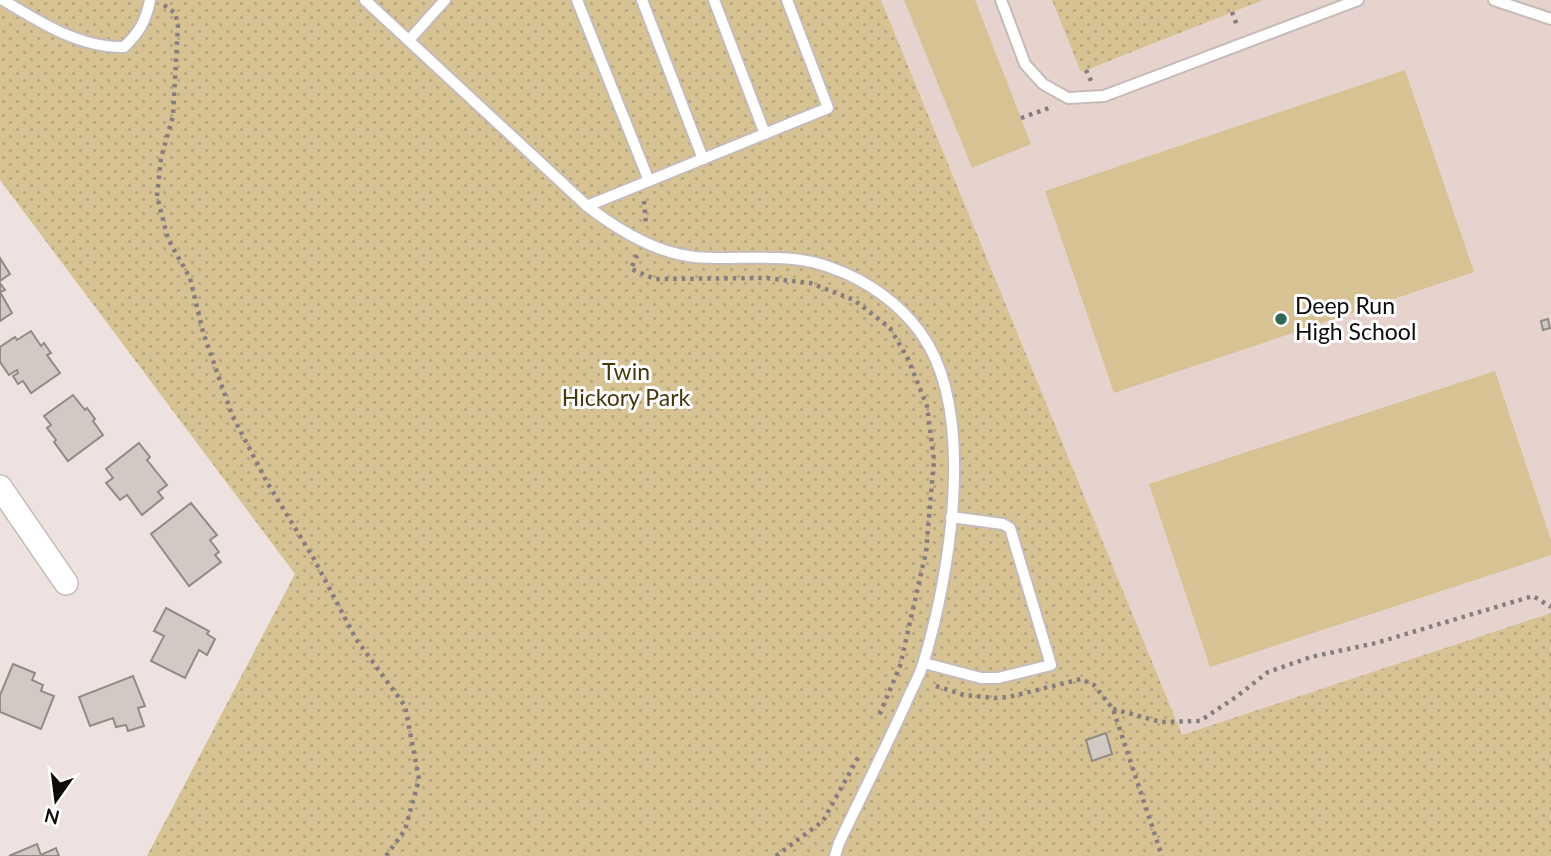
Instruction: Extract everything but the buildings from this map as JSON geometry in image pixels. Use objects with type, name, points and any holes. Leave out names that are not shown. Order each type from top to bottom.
[{"type":"street","points":[[0,487],[66,583]]},
{"type":"lane","points":[[3,0],[41,23],[82,40],[109,47],[124,47],[138,34],[147,16],[150,0]]},
{"type":"lane","points":[[365,0],[587,206],[618,230],[658,248],[693,257],[788,258],[830,267],[871,287],[897,306],[921,333],[937,365],[948,397],[954,460],[946,566],[924,663],[835,856]]},
{"type":"lane","points":[[410,40],[444,0]]},
{"type":"lane","points":[[577,0],[649,181]]},
{"type":"lane","points":[[642,0],[703,159]]},
{"type":"lane","points":[[714,0],[765,134]]},
{"type":"lane","points":[[587,206],[828,108],[787,0]]},
{"type":"lane","points":[[1001,0],[1025,64],[1043,84],[1068,98],[1104,96],[1358,0]]},
{"type":"lane","points":[[1494,0],[1551,19]]},
{"type":"lane","points":[[924,663],[981,678],[998,678],[1051,665],[1010,528],[1003,524],[951,517]]},
{"type":"path","points":[[163,5],[175,12],[177,24],[173,116],[161,158],[157,196],[168,239],[190,278],[203,332],[232,415],[268,485],[314,559],[356,639],[405,706],[419,779],[405,830],[386,856]]},
{"type":"path","points":[[1232,12],[1240,32]]},
{"type":"path","points":[[1021,118],[1053,107],[1068,98]]},
{"type":"path","points":[[644,196],[646,229]]},
{"type":"path","points":[[637,256],[631,269],[655,279],[766,278],[810,283],[853,300],[890,328],[908,359],[927,406],[934,460],[926,552],[900,666],[873,729]]},
{"type":"path","points":[[1114,709],[1161,722],[1200,721],[1268,672],[1311,657],[1376,643],[1533,596],[1551,607]]},
{"type":"path","points":[[1081,679],[1094,685],[1114,709],[1162,856]]},
{"type":"path","points":[[776,856],[823,821],[862,752]]},
{"type":"shaded area","name":"Deep Run High School","points":[[881,0],[1551,0],[1551,613],[1182,736]]},
{"type":"green space","name":"Twin Hickory Park","points":[[0,0],[881,0],[1182,735],[1551,613],[1551,856],[147,856],[295,574],[0,180]]},
{"type":"green space","points":[[904,0],[975,0],[1031,144],[972,168]]},
{"type":"green space","points":[[1052,0],[1263,0],[1081,72]]},
{"type":"green space","points":[[1405,70],[1474,272],[1114,393],[1045,191]]},
{"type":"green space","points":[[1495,371],[1551,540],[1551,555],[1210,667],[1149,484]]},
{"type":"place","name":"Deep Run High School","points":[[1281,319]]}]
